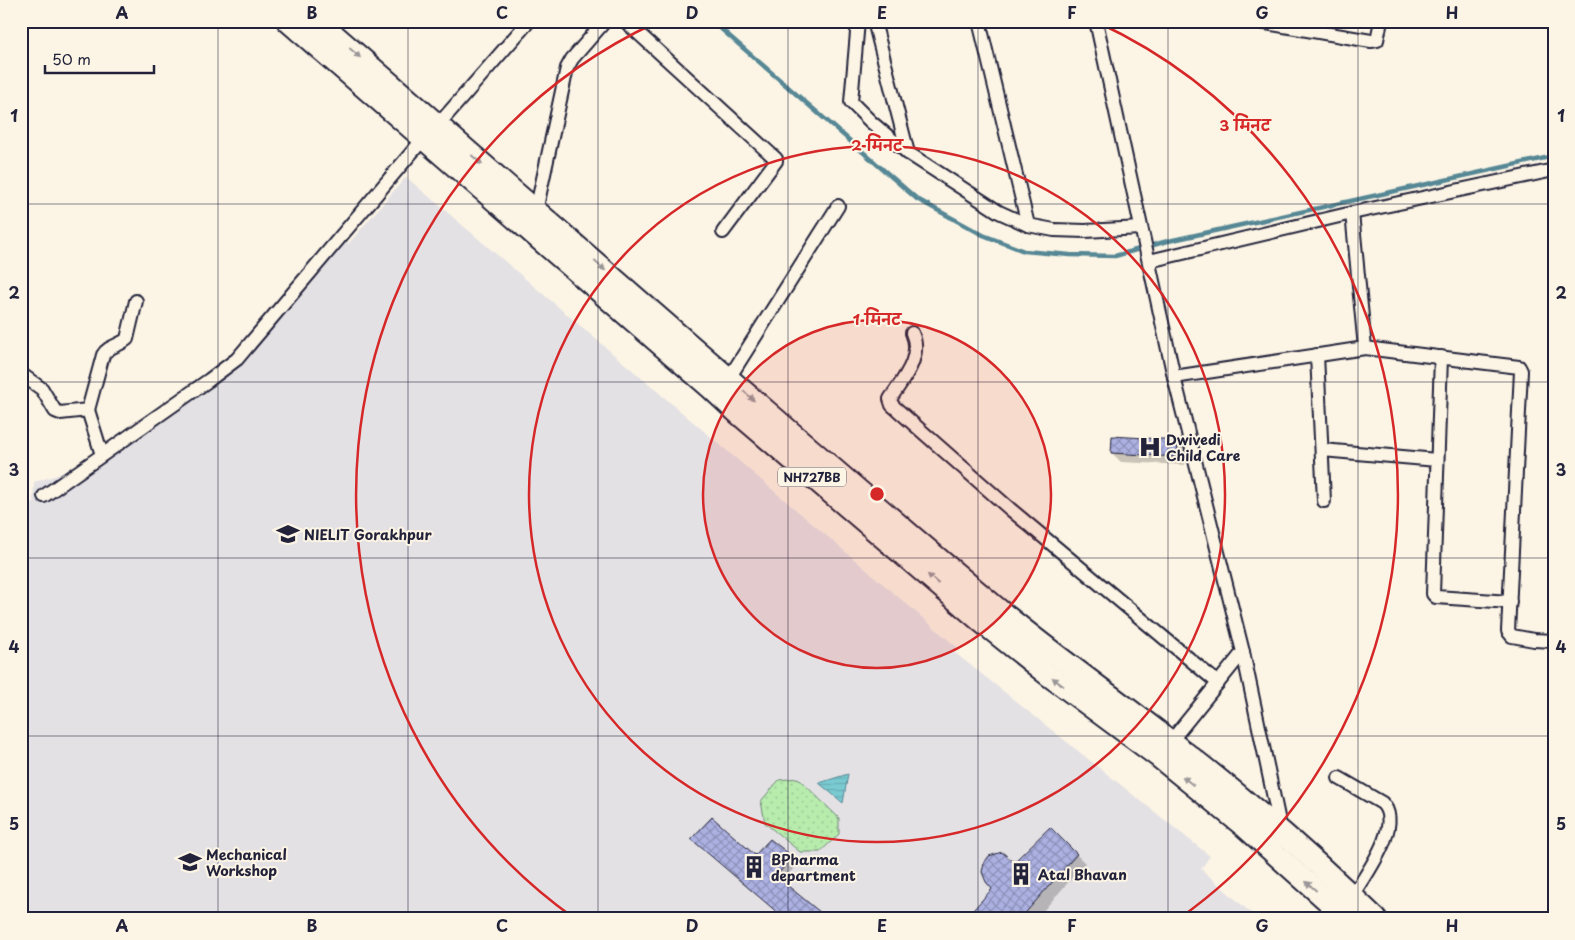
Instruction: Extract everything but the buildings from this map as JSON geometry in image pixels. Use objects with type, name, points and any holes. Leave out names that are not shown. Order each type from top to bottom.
[{"type":"highway","name":"NH727BB","points":[[288,21],[536,211],[995,607],[1059,658],[1170,741],[1257,811],[1353,896],[1376,919]]},
{"type":"highway","name":"NH727BB","points":[[318,21],[431,132],[739,414],[982,622],[1047,674],[1158,757],[1244,826],[1348,919]]},
{"type":"street","points":[[44,496],[237,359],[431,132],[529,21]]},
{"type":"street","points":[[536,211],[567,68],[572,59],[605,21]]},
{"type":"street","points":[[625,21],[776,159],[776,162],[723,232]]},
{"type":"street","points":[[858,21],[851,102],[871,122],[908,153],[1000,212],[1028,225],[1054,230],[1142,234]]},
{"type":"street","points":[[874,21],[908,153]]},
{"type":"street","points":[[979,21],[1028,225]]},
{"type":"street","points":[[1096,21],[1174,378],[1243,652],[1282,834],[1276,855]]},
{"type":"street","points":[[1254,21],[1371,41],[1376,40],[1379,36],[1381,21]]},
{"type":"street","points":[[1148,259],[1554,170]]},
{"type":"street","points":[[729,378],[838,206]]},
{"type":"street","points":[[1352,213],[1365,348]]},
{"type":"street","points":[[102,455],[88,410],[103,356],[107,349],[127,339],[136,301]]},
{"type":"street","points":[[912,333],[916,346],[915,356],[911,367],[890,399],[892,405],[1010,509],[1218,683]]},
{"type":"street","points":[[1174,378],[1365,348],[1520,367],[1509,634],[1534,640],[1554,641]]},
{"type":"street","points":[[1317,355],[1324,501]]},
{"type":"street","points":[[1441,357],[1433,594],[1436,597],[1510,602]]},
{"type":"street","points":[[21,374],[42,389],[57,413],[88,410]]},
{"type":"street","points":[[1322,450],[1437,460]]},
{"type":"street","points":[[1170,741],[1243,652]]},
{"type":"street","points":[[1339,778],[1382,803],[1388,808],[1390,815],[1380,851],[1353,896]]},
{"type":"shaded area","points":[[406,177],[958,648],[954,652],[1210,856],[1201,869],[1258,919],[21,919],[21,504],[33,503],[34,482],[84,467],[232,356],[341,236],[348,244]]},
{"type":"green space","points":[[798,778],[839,818],[839,834],[820,852],[800,852],[765,823],[761,801],[779,780]]},
{"type":"water","points":[[848,774],[843,803],[819,783]]},
{"type":"waterway","points":[[712,21],[917,199],[983,235],[1024,251],[1115,256],[1164,242],[1554,156]]},
{"type":"place","name":"Dwivedi Child Care","points":[[1150,447]]},
{"type":"place","name":"NIELIT Gorakhpur","points":[[288,534]]},
{"type":"place","name":"Mechanical Workshop","points":[[190,862]]},
{"type":"place","name":"BPharma department","points":[[754,867]]},
{"type":"place","name":"Atal Bhavan","points":[[1021,874]]}]
